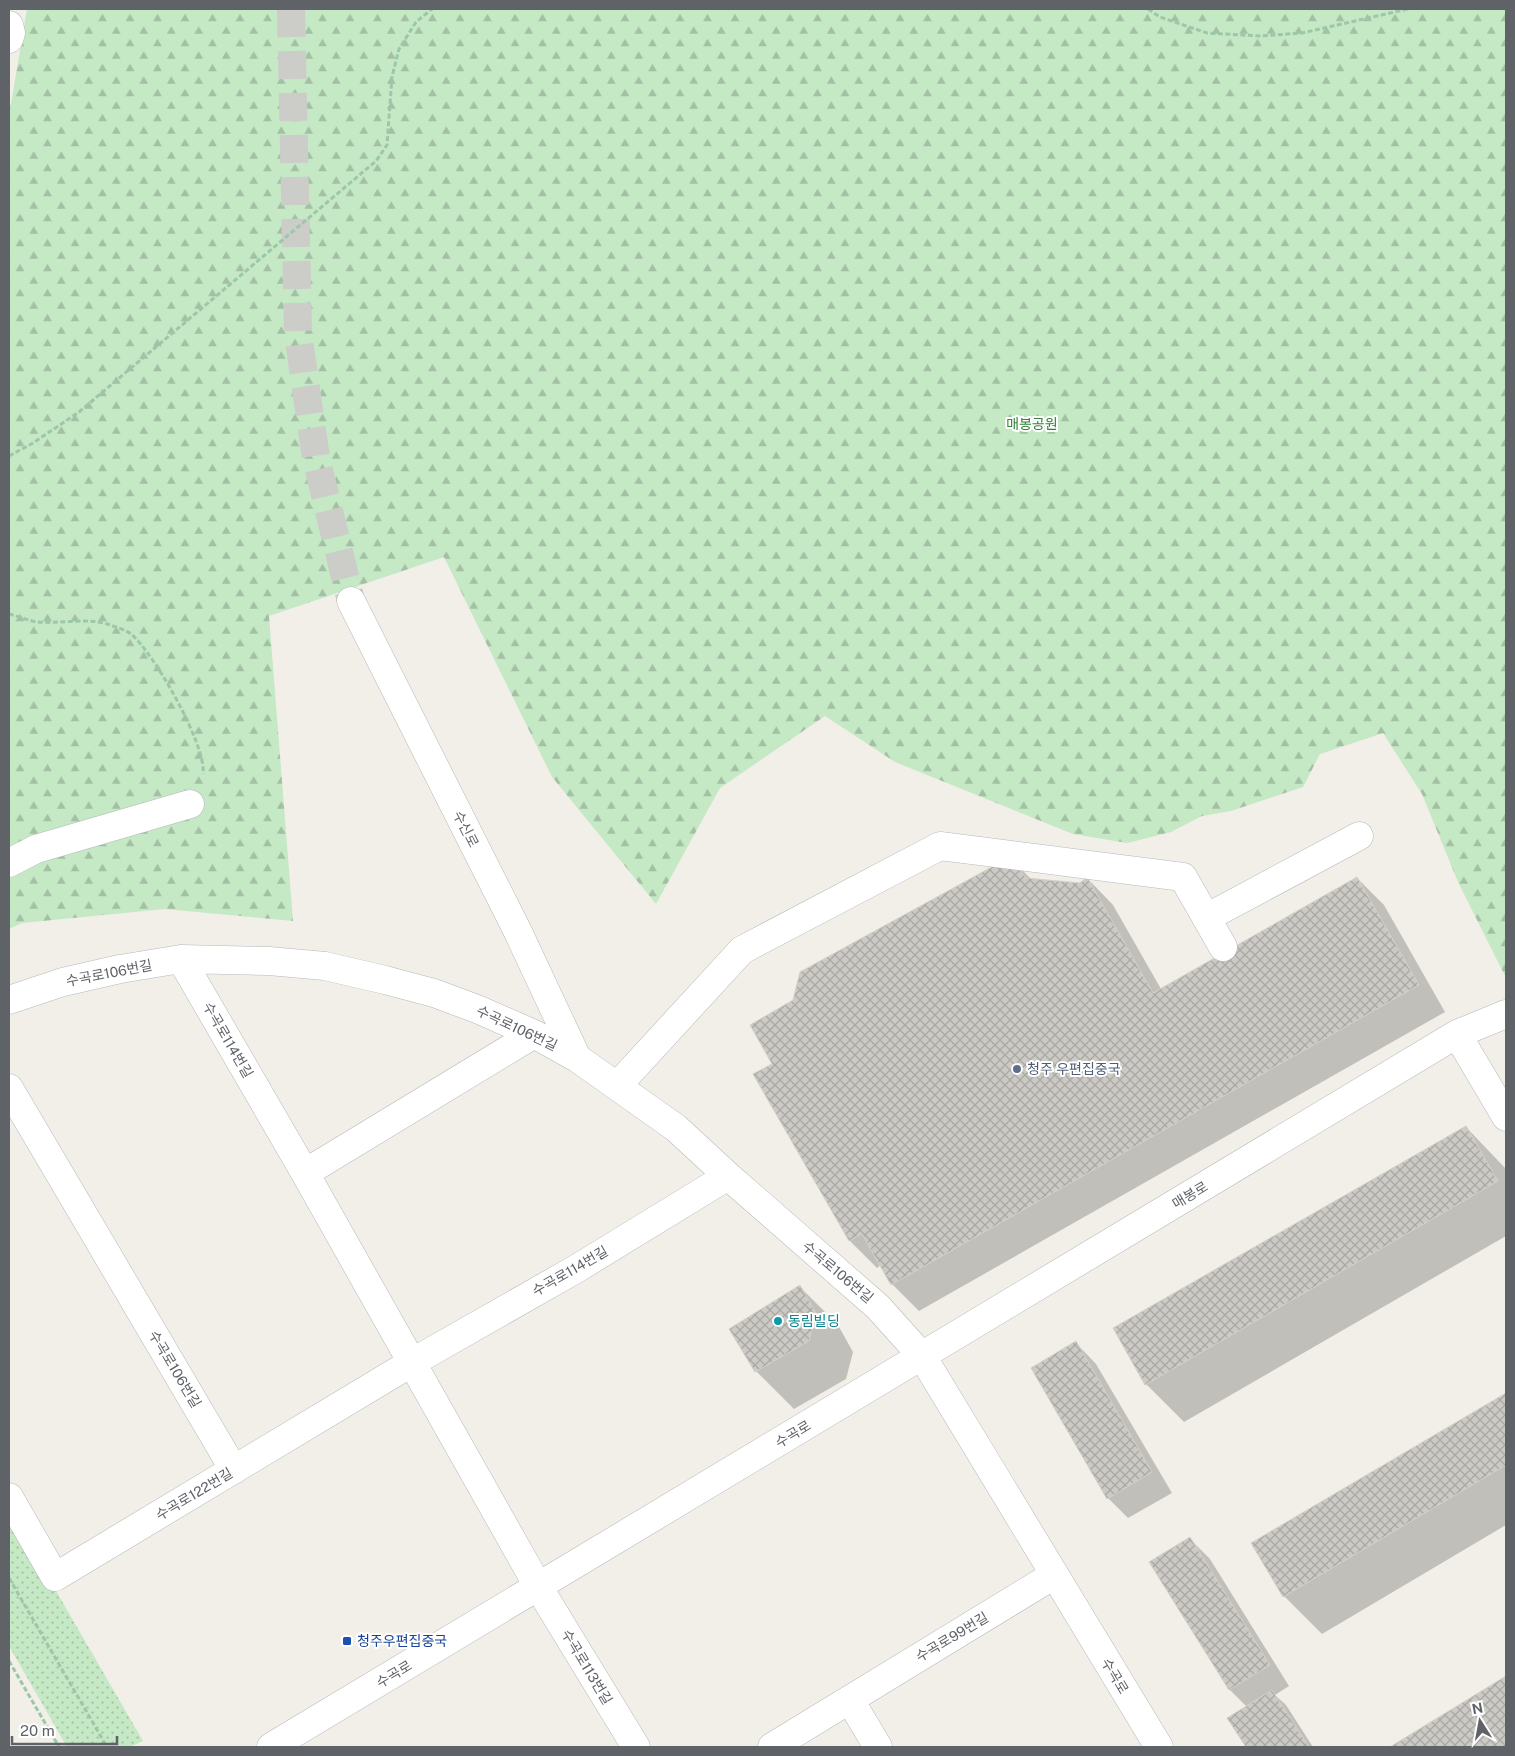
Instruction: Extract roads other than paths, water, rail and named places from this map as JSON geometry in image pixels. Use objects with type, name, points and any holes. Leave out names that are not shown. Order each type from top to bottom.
[{"type":"street","points":[[9,24],[12,33],[9,39]]},
{"type":"street","name":"수신로","points":[[351,601],[518,932],[578,1058]]},
{"type":"street","points":[[9,863],[36,849],[190,804]]},
{"type":"street","points":[[1206,918],[1359,836]]},
{"type":"street","points":[[617,1086],[742,950],[940,846],[1183,877],[1223,946]]},
{"type":"street","name":"수곡로106번길","points":[[9,1000],[62,982],[120,969],[181,959],[269,961],[325,966],[434,993],[477,1009],[534,1034],[578,1058],[676,1128],[878,1307],[922,1356]]},
{"type":"street","name":"수곡로114번길","points":[[181,959],[305,1173],[538,1588]]},
{"type":"street","name":"매봉로","points":[[922,1356],[1457,1034],[1506,1014]]},
{"type":"street","points":[[305,1173],[534,1034]]},
{"type":"street","points":[[1457,1034],[1506,1117]]},
{"type":"street","name":"수곡로106번길","points":[[9,1088],[234,1470]]},
{"type":"street","name":"수곡로114번길","points":[[411,1363],[576,1268],[728,1176]]},
{"type":"street","name":"수곡로","points":[[271,1747],[922,1356],[1159,1747]]},
{"type":"street","name":"수곡로122번길","points":[[9,1497],[55,1577],[411,1363]]},
{"type":"street","name":"수곡로99번길","points":[[772,1747],[1054,1575]]},
{"type":"street","name":"수곡로113번길","points":[[538,1588],[636,1747]]},
{"type":"street","points":[[850,1700],[878,1747]]},
{"type":"tunnel","points":[[291,9],[298,334],[316,458],[351,601]]},
{"type":"place","name":"청주 우편집중국","points":[[1017,1069]]},
{"type":"place","name":"동림빌딩","points":[[778,1321]]},
{"type":"place","name":"청주우편집중국","points":[[347,1641]]},
{"type":"park label","name":"매봉공원","points":[[1032,424]]}]
